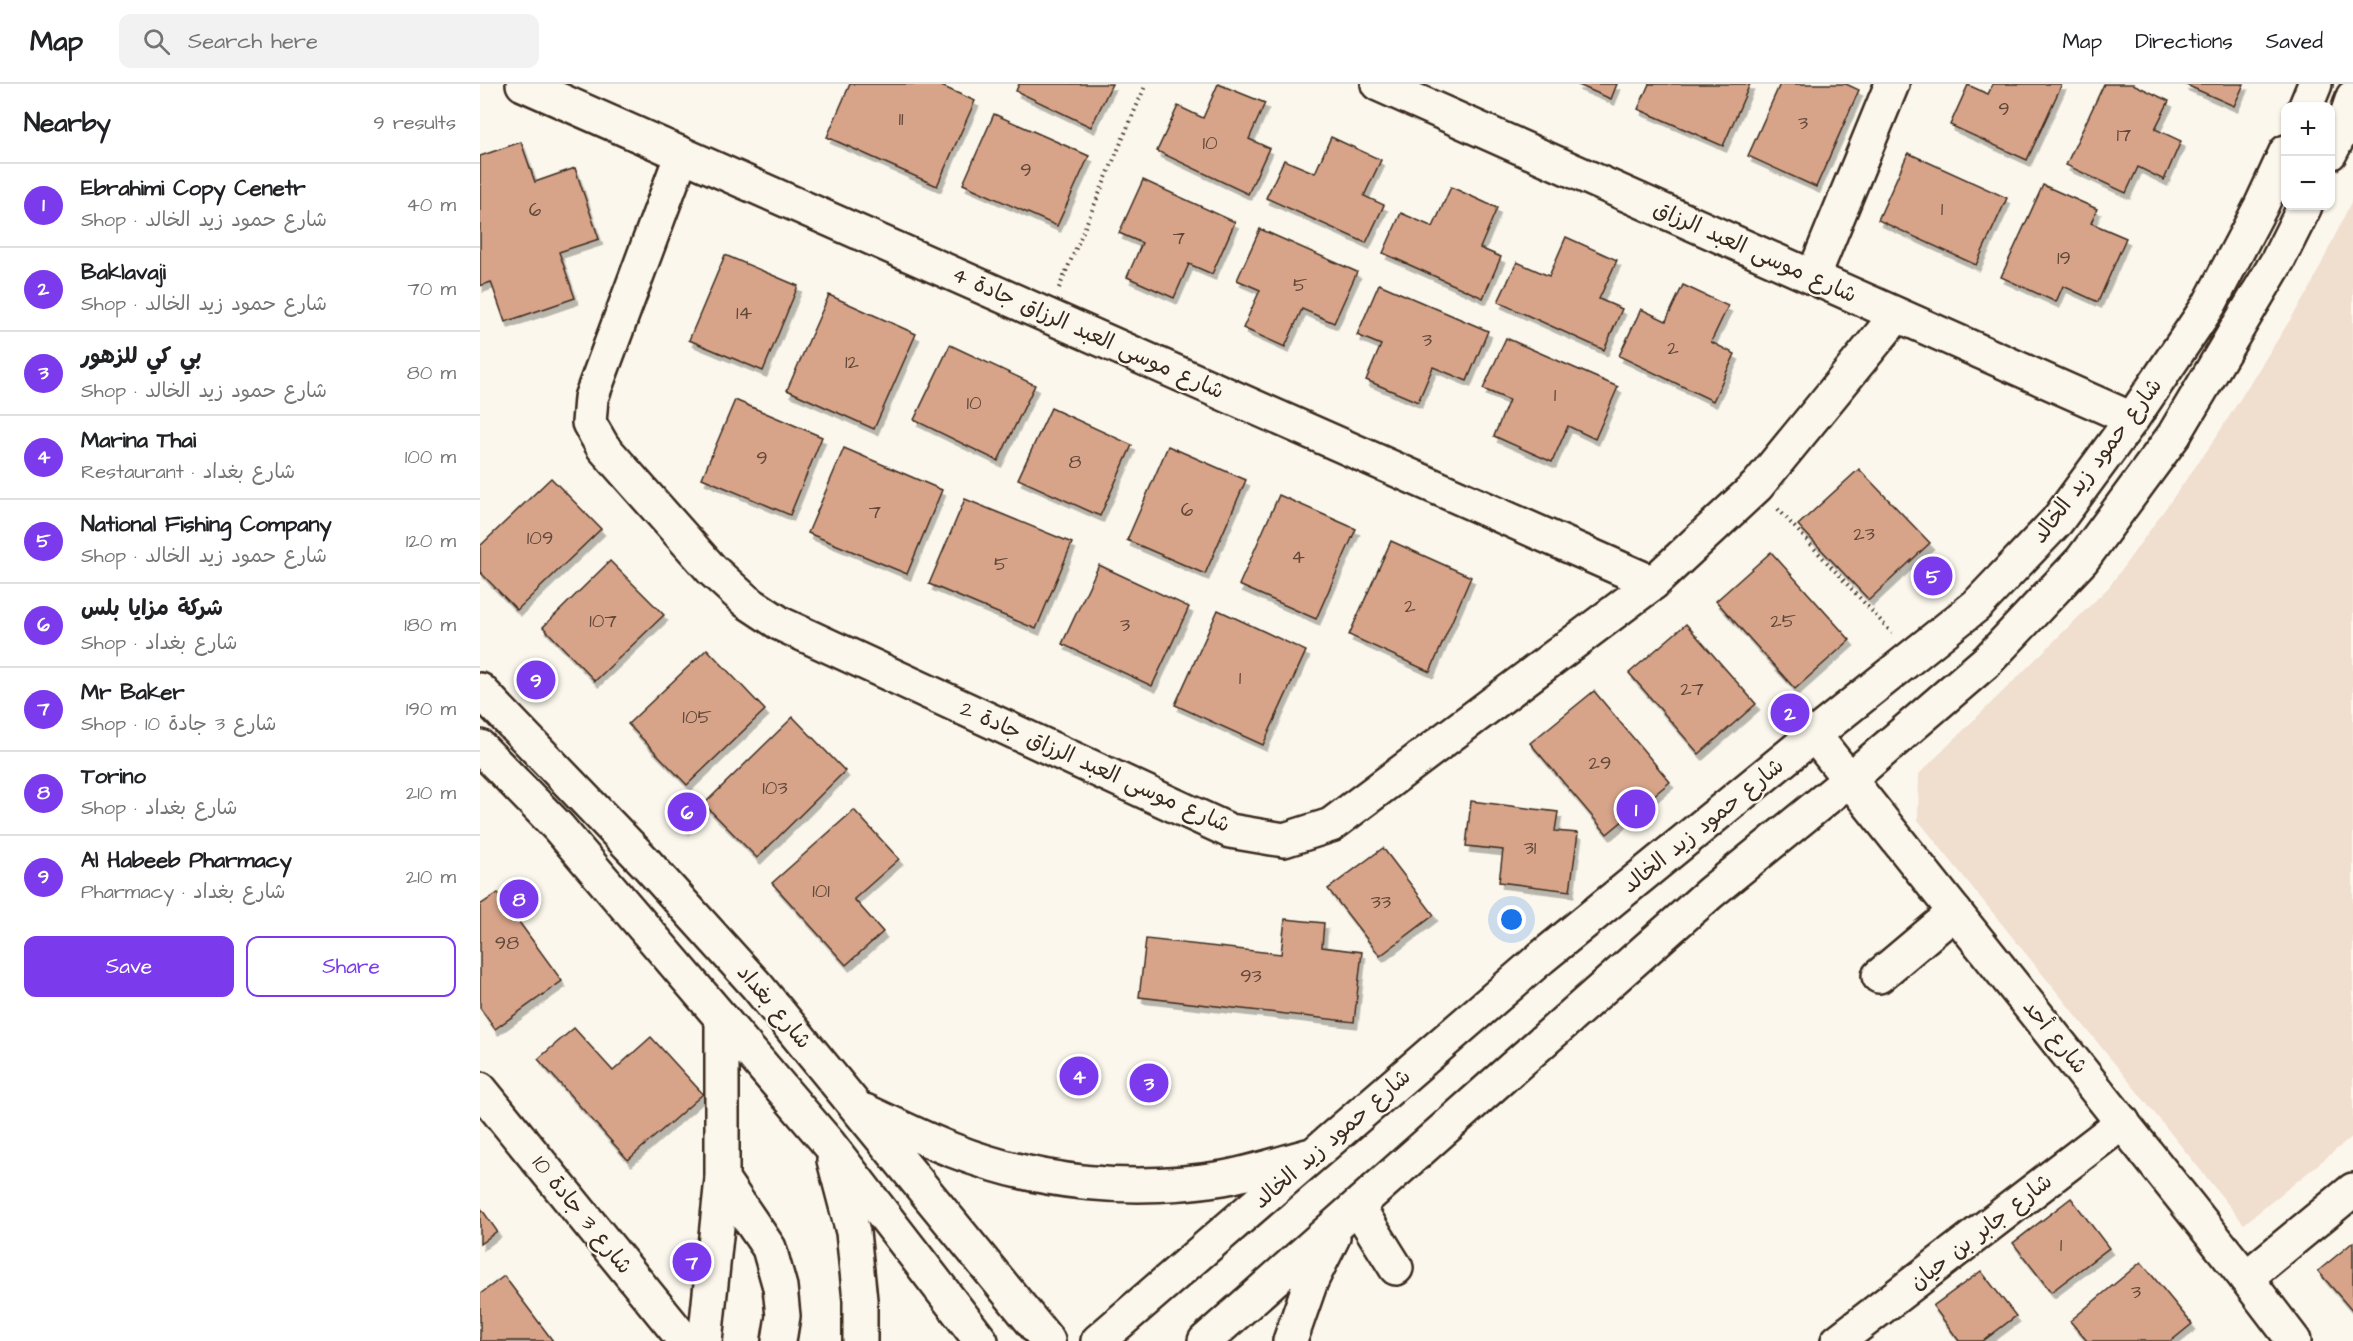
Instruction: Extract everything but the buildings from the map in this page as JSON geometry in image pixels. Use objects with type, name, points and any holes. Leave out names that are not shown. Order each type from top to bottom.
[{"type":"street","name":"شارع موسى العبد الرزاق جادة 4","points":[[523,84],[1653,583]]},
{"type":"street","name":"شارع موسى العبد الرزاق","points":[[1378,84],[2132,419]]},
{"type":"street","points":[[1813,277],[1892,84]]},
{"type":"street","points":[[2308,102],[2315,84]]},
{"type":"street","points":[[2341,137],[2353,97]]},
{"type":"street","name":"شارع موسى العبد الرزاق جادة 2","points":[[682,154],[591,398],[589,423],[603,447],[712,570],[746,600],[781,624],[1230,831],[1284,840],[1330,825],[1653,583],[1757,486],[1897,315]]},
{"type":"street","name":"شارع حمود زيد الخالد","points":[[1098,1341],[1541,958],[1977,605],[2057,521],[2132,419],[2210,305],[2284,156]]},
{"type":"street","name":"شارع حمود زيد الخالد","points":[[1205,1341],[1710,893],[1850,779],[1987,661],[2082,560],[2174,435],[2278,260],[2303,210]]},
{"type":"street","name":"شارع بغداد","points":[[480,690],[646,863],[757,986],[1048,1341]]},
{"type":"street","name":"شارع أحد","points":[[1814,735],[2246,1278],[2281,1337]]},
{"type":"street","name":"شارع بغداد","points":[[480,747],[558,827],[829,1144],[981,1341]]},
{"type":"street","points":[[1879,976],[1955,912]]},
{"type":"street","points":[[705,1341],[722,1179],[722,1019]]},
{"type":"street","name":"شارع 3 جادة 10","points":[[480,1089],[685,1341]]},
{"type":"street","points":[[857,1107],[951,1150],[984,1162],[1042,1176],[1090,1184],[1192,1183],[1226,1178],[1314,1154]]},
{"type":"street","name":"شارع جابر بن حيان","points":[[1838,1341],[2122,1122]]},
{"type":"street","points":[[829,1144],[853,1232],[860,1300],[860,1341]]},
{"type":"street","points":[[722,1179],[769,1248],[780,1287],[783,1317],[779,1341]]},
{"type":"street","points":[[2246,1278],[2353,1190]]},
{"type":"street","points":[[1290,1341],[1311,1281],[1349,1215],[1396,1268]]},
{"type":"path","points":[[1047,315],[1146,84]]},
{"type":"path","points":[[1757,486],[1913,656]]},
{"type":"shaded area","points":[[2353,198],[2353,1136],[2244,1224],[1918,820],[1919,774],[2109,587],[2211,445],[2309,290]]},
{"type":"place","name":"National Fishing Company","points":[[1933,576]]},
{"type":"place","name":"Al Habeeb Pharmacy","points":[[536,680]]},
{"type":"place","name":"Baklavaji","points":[[1790,713]]},
{"type":"place","name":"Ebrahimi Copy Cenetr","points":[[1636,809]]},
{"type":"place","name":"شركة مزايا بلس","points":[[687,812]]},
{"type":"place","name":"Torino","points":[[519,899]]},
{"type":"place","name":"Marina Thai","points":[[1079,1076]]},
{"type":"place","name":"بي كي للزهور","points":[[1149,1083]]},
{"type":"place","name":"Mr Baker","points":[[692,1262]]}]
